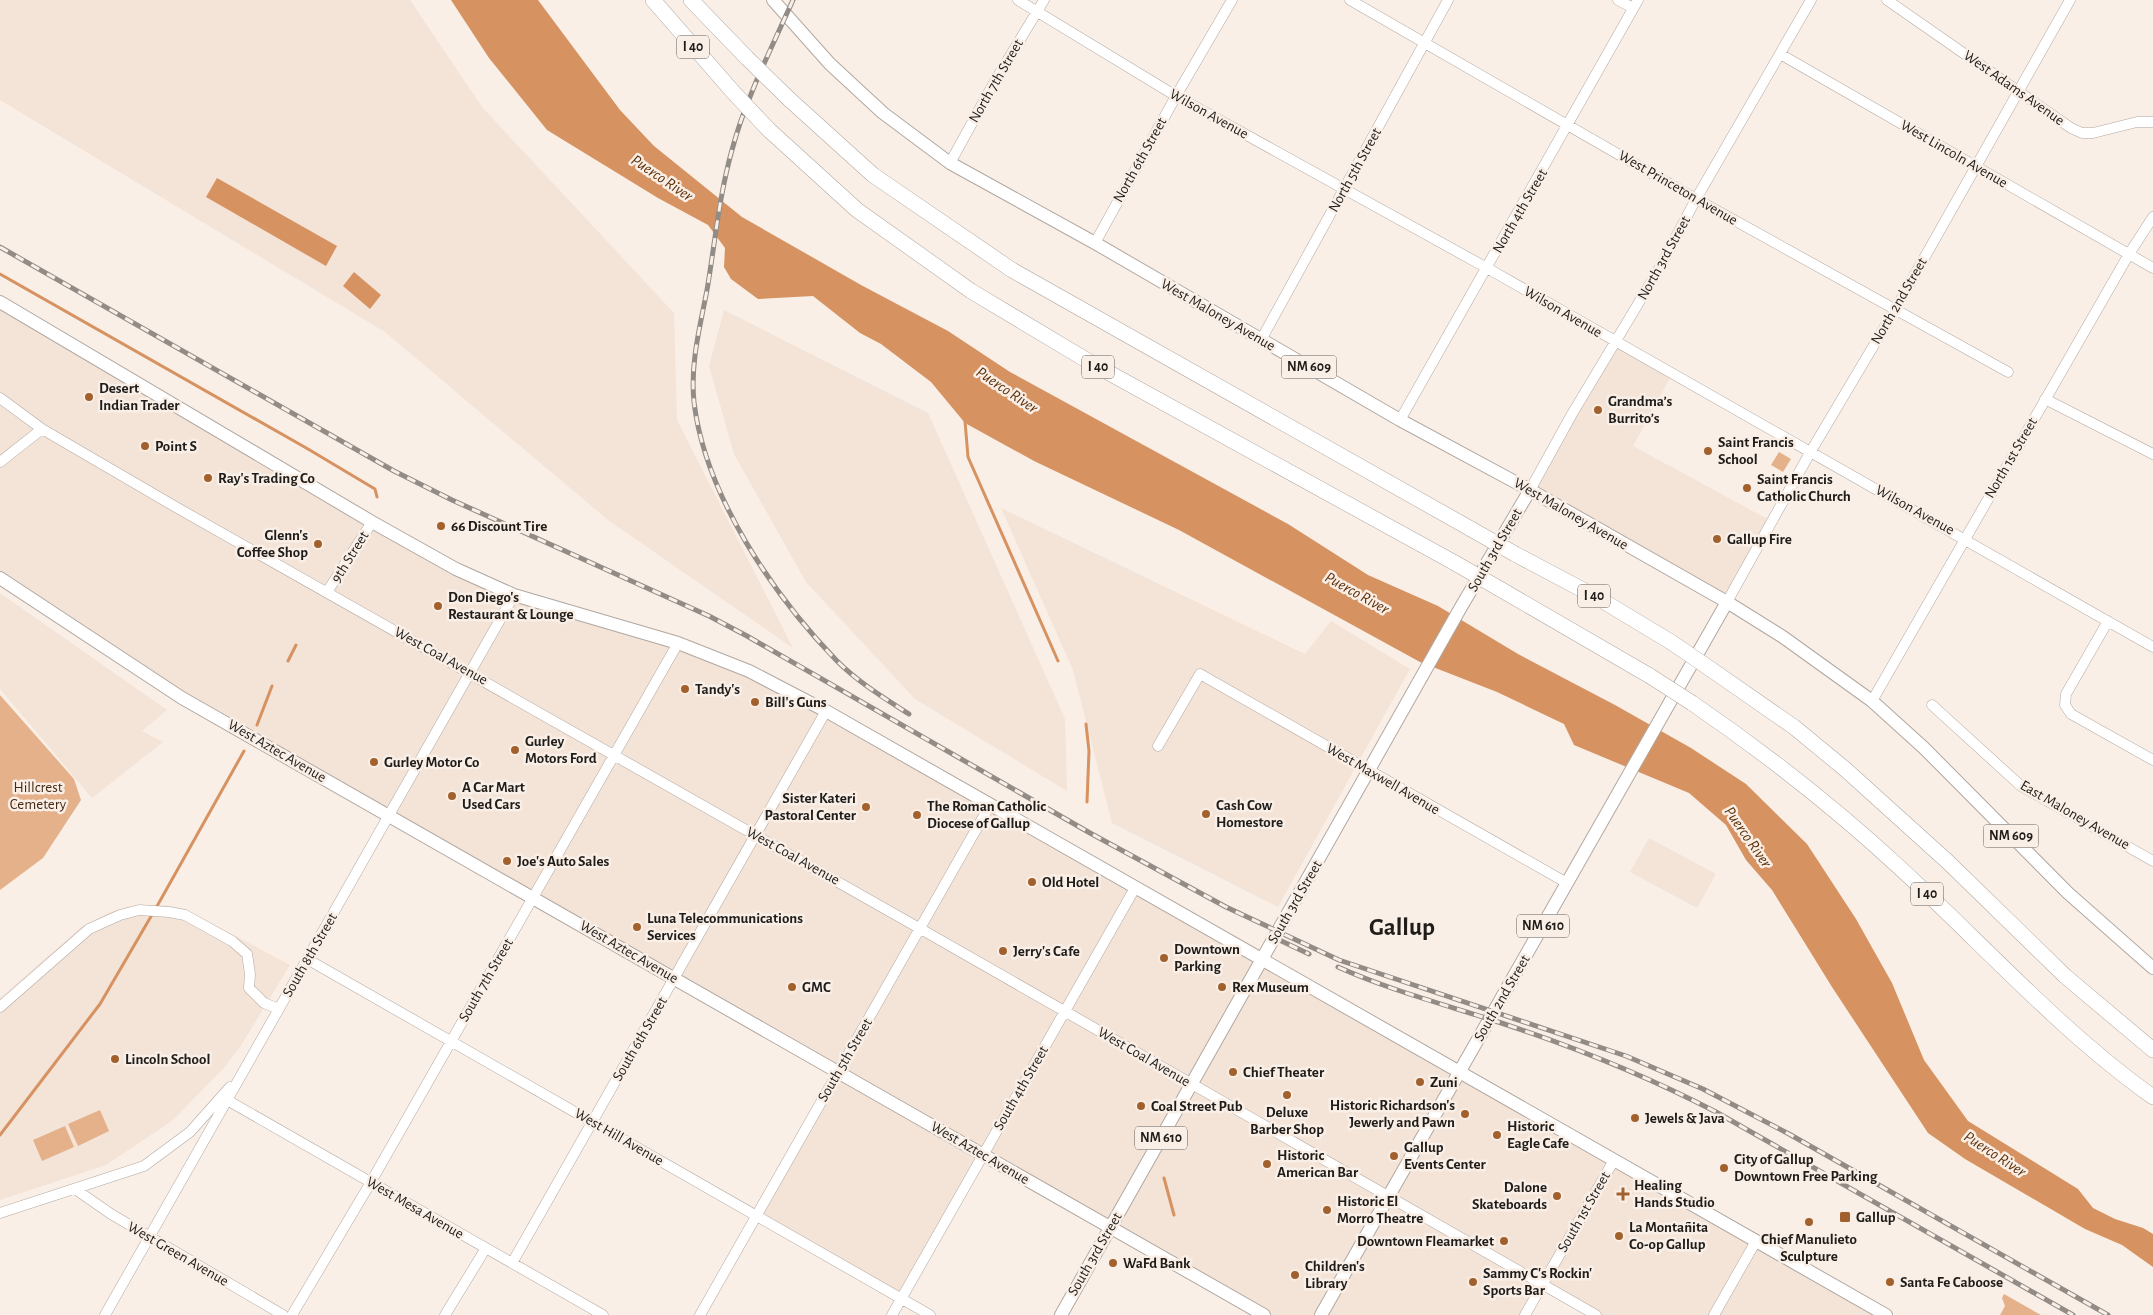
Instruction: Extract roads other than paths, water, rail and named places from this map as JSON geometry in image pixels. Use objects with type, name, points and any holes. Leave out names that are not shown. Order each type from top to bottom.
[{"type":"highway","name":"I 40","points":[[653,0],[769,130],[858,210],[971,291],[1102,369],[1455,563],[1650,676],[1692,703],[1752,745],[1821,798],[1899,867],[2049,1012],[2093,1050],[2153,1097]]},
{"type":"highway","name":"I 40","points":[[690,0],[789,99],[873,175],[1012,270],[1515,554],[1598,598],[1671,642],[1794,727],[1845,769],[1948,862],[2065,976],[2153,1050]]},
{"type":"main road","name":"West Maloney Avenue","points":[[773,0],[830,64],[876,107],[950,163],[1095,243],[1400,420],[1530,490],[1726,602],[1783,637],[1872,701]]},
{"type":"main road","points":[[0,302],[372,522],[456,569],[514,595],[678,643],[749,671],[826,711],[1886,1315]]},
{"type":"main road","name":"South 3rd Street","points":[[1061,1315],[1461,607],[1530,490]]},
{"type":"main road","name":"West Aztec Avenue","points":[[0,578],[182,698],[1264,1315]]},
{"type":"main road","name":"South 2nd Street","points":[[1322,1315],[1726,602]]},
{"type":"main road","name":"NM 609","points":[[1872,701],[1924,748],[2068,893],[2153,968]]},
{"type":"street","name":"Wilson Avenue","points":[[1018,0],[1176,96],[1487,268],[1616,343],[1965,538],[2153,647]]},
{"type":"street","name":"North 7th Street","points":[[950,163],[1044,0]]},
{"type":"street","name":"North 6th Street","points":[[1095,243],[1176,96],[1232,0]]},
{"type":"street","name":"West Princeton Avenue","points":[[1350,0],[1696,199],[1896,308],[2008,372]]},
{"type":"street","name":"North 5th Street","points":[[1261,340],[1448,0]]},
{"type":"street","points":[[1618,0],[1635,4]]},
{"type":"street","name":"North 3rd Street","points":[[1530,490],[1811,0]]},
{"type":"street","name":"West Adams Avenue","points":[[1887,0],[2071,128],[2082,133],[2137,122],[2153,122]]},
{"type":"street","name":"North 2nd Street","points":[[1726,602],[1811,451],[1976,168],[2070,0]]},
{"type":"street","name":"North 4th Street","points":[[1400,420],[1635,4]]},
{"type":"street","name":"West Lincoln Avenue","points":[[1780,54],[2153,268]]},
{"type":"street","name":"North 1st Street","points":[[1872,701],[2129,254],[2153,217]]},
{"type":"street","name":"West Coal Avenue","points":[[0,398],[42,429],[1596,1315]]},
{"type":"street","points":[[2045,399],[2153,454]]},
{"type":"street","points":[[0,462],[42,429]]},
{"type":"street","name":"9th Street","points":[[327,592],[372,522]]},
{"type":"street","name":"South 8th Street","points":[[105,1315],[514,595]]},
{"type":"street","points":[[2108,621],[2066,694],[2064,705],[2071,714],[2153,760]]},
{"type":"street","name":"South 7th Street","points":[[292,1315],[371,1182],[678,643]]},
{"type":"street","name":"West Maxwell Avenue","points":[[1158,746],[1200,674],[1567,883]]},
{"type":"street","name":"East Maloney Avenue","points":[[1932,705],[2021,786],[2153,861]]},
{"type":"street","name":"South 6th Street","points":[[512,1263],[826,711]]},
{"type":"street","name":"South 5th Street","points":[[700,1315],[990,805]]},
{"type":"street","name":"South 4th Street","points":[[892,1315],[1135,888]]},
{"type":"street","points":[[0,1007],[89,929],[120,914],[139,910],[185,915],[232,941],[246,954],[250,974],[248,988],[264,1003],[279,1009]]},
{"type":"street","name":"West Hill Avenue","points":[[308,959],[930,1315]]},
{"type":"street","points":[[0,1213],[144,1166],[190,1132],[242,1074]]},
{"type":"street","name":"West Mesa Avenue","points":[[227,1100],[603,1315]]},
{"type":"street","name":"South 1st Street","points":[[1525,1315],[1614,1160]]},
{"type":"street","name":"West Green Avenue","points":[[75,1189],[150,1237],[283,1315]]},
{"type":"street","points":[[1714,1315],[1756,1241]]},
{"type":"street","points":[[445,1315],[486,1248]]},
{"type":"water","name":"Puerco River","points":[[451,0],[538,0],[620,110],[654,146],[742,217],[861,285],[948,331],[1010,372],[1288,524],[1368,575],[1438,606],[1518,654],[1615,705],[1691,748],[1746,784],[1807,844],[1856,919],[1892,983],[1924,1060],[1968,1121],[2078,1189],[2093,1208],[2115,1219],[2143,1228],[2153,1234],[2153,1267],[2122,1245],[2085,1229],[1965,1159],[1928,1133],[1832,987],[1772,890],[1746,860],[1726,825],[1689,793],[1574,745],[1564,724],[1497,692],[1420,662],[1179,530],[1034,461],[965,423],[931,382],[881,344],[860,333],[813,296],[758,299],[731,279],[724,267],[725,248],[708,225],[658,198],[547,130],[489,58]]},
{"type":"water","points":[[217,178],[337,246],[326,266],[206,197]]},
{"type":"water","points":[[354,272],[381,295],[370,309],[343,286]]},
{"type":"waterway","points":[[0,274],[308,449],[375,489],[377,497]]},
{"type":"waterway","points":[[965,421],[968,457],[1058,661]]},
{"type":"waterway","points":[[288,661],[296,645]]},
{"type":"waterway","points":[[257,725],[272,686]]},
{"type":"waterway","points":[[1086,724],[1089,751],[1087,802]]},
{"type":"waterway","points":[[156,908],[244,751]]},
{"type":"waterway","points":[[0,1135],[100,1004],[153,913]]},
{"type":"waterway","points":[[1164,1178],[1174,1215]]},
{"type":"railway","points":[[793,0],[751,93],[737,131],[728,167],[720,202],[707,290],[696,346],[693,374],[694,402],[701,437],[712,472],[727,507],[767,575],[813,635],[845,669],[862,683],[909,714]]},
{"type":"railway","points":[[0,247],[394,471],[452,500],[709,616],[747,636],[1090,833],[1226,907],[1339,960],[1626,1056],[1703,1089],[1789,1134],[2108,1315]]},
{"type":"railway","points":[[1273,937],[1309,954]]},
{"type":"railway","points":[[1338,967],[1394,989],[1547,1039],[1661,1085],[1716,1112],[2073,1315]]},
{"type":"place","name":"Desert Indian Trader","points":[[89,397]]},
{"type":"place","name":"Grandma’s Burrito’s","points":[[1598,410]]},
{"type":"place","name":"Point S","points":[[145,446]]},
{"type":"place","name":"Saint Francis School","points":[[1708,451]]},
{"type":"place","name":"Ray's Trading Co","points":[[208,478]]},
{"type":"place","name":"Saint Francis Catholic Church","points":[[1747,488]]},
{"type":"place","name":"66 Discount Tire","points":[[441,526]]},
{"type":"place","name":"Gallup Fire","points":[[1717,539]]},
{"type":"place","name":"Glenn's Coffee Shop","points":[[318,544]]},
{"type":"place","name":"Don Diego's Restaurant & Lounge","points":[[438,606]]},
{"type":"place","name":"Tandy's","points":[[685,689]]},
{"type":"place","name":"Bill's Guns","points":[[755,702]]},
{"type":"place","name":"Gurley Motors Ford","points":[[515,750]]},
{"type":"place","name":"Gurley Motor Co","points":[[374,762]]},
{"type":"place","name":"A Car Mart Used Cars","points":[[452,796]]},
{"type":"place","name":"Sister Kateri Pastoral Center","points":[[866,807]]},
{"type":"place","name":"Cash Cow Homestore","points":[[1206,814]]},
{"type":"place","name":"The Roman Catholic Diocese of Gallup","points":[[917,815]]},
{"type":"place","name":"Joe's Auto Sales","points":[[507,861]]},
{"type":"place","name":"Old Hotel","points":[[1032,882]]},
{"type":"place","name":"Luna Telecommunications Services","points":[[637,927]]},
{"type":"place","name":"Jerry's Cafe","points":[[1003,951]]},
{"type":"place","name":"Downtown Parking","points":[[1164,958]]},
{"type":"place","name":"GMC","points":[[792,987]]},
{"type":"place","name":"Rex Museum","points":[[1222,987]]},
{"type":"place","name":"Lincoln School","points":[[115,1059]]},
{"type":"place","name":"Chief Theater","points":[[1233,1072]]},
{"type":"place","name":"Zuni","points":[[1420,1082]]},
{"type":"place","name":"Deluxe Barber Shop","points":[[1287,1095]]},
{"type":"place","name":"Coal Street Pub","points":[[1141,1106]]},
{"type":"place","name":"Historic Richardson's Jewerly and Pawn","points":[[1465,1114]]},
{"type":"place","name":"Jewels & Java","points":[[1635,1118]]},
{"type":"place","name":"Historic Eagle Cafe","points":[[1497,1135]]},
{"type":"place","name":"Gallup Events Center","points":[[1394,1156]]},
{"type":"place","name":"Historic American Bar","points":[[1267,1164]]},
{"type":"place","name":"City of Gallup Downtown Free Parking","points":[[1724,1168]]},
{"type":"place","name":"Healing Hands Studio","points":[[1623,1194]]},
{"type":"place","name":"Dalone Skateboards","points":[[1557,1196]]},
{"type":"place","name":"Historic El Morro Theatre","points":[[1327,1210]]},
{"type":"place","name":"Gallup","points":[[1845,1217]]},
{"type":"place","name":"Chief Manulieto Sculpture","points":[[1809,1222]]},
{"type":"place","name":"La Montañita Co-op Gallup","points":[[1619,1236]]},
{"type":"place","name":"Downtown Fleamarket","points":[[1504,1241]]},
{"type":"place","name":"WaFd Bank","points":[[1113,1263]]},
{"type":"place","name":"Children's Library","points":[[1295,1275]]},
{"type":"place","name":"Sammy C's Rockin' Sports Bar","points":[[1473,1282]]},
{"type":"place","name":"Santa Fe Caboose","points":[[1890,1282]]},
{"type":"district","name":"Gallup","points":[[1402,927]]},
{"type":"park label","name":"Hillcrest Cemetery","points":[[38,796]]}]
